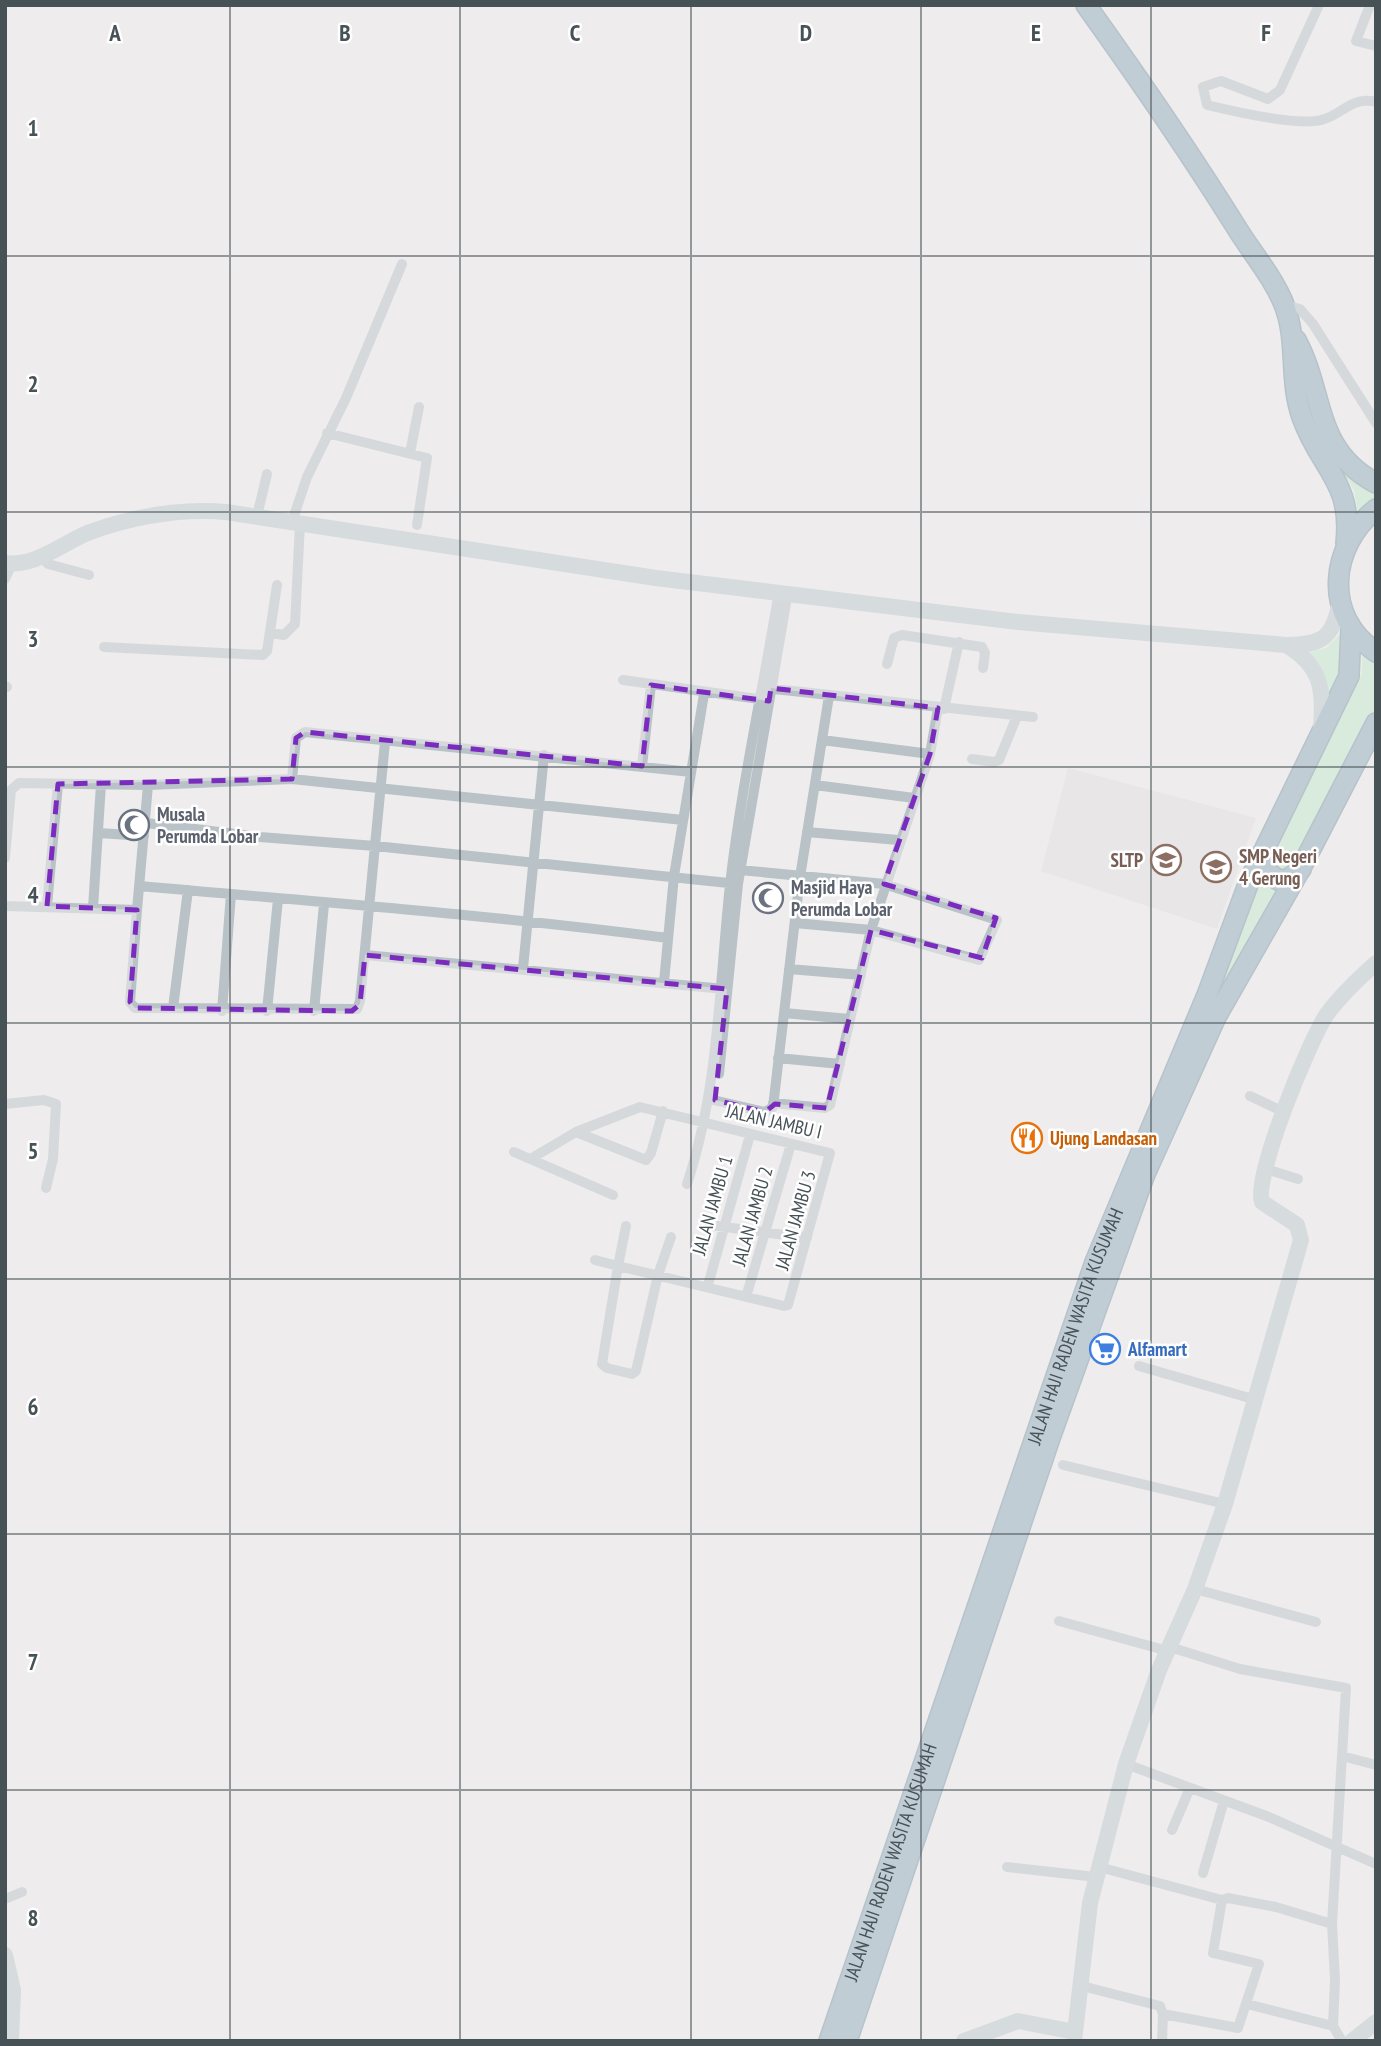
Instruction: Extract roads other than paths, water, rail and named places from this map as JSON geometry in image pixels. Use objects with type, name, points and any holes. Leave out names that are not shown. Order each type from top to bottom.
[{"type":"highway","points":[[1086,5],[1206,178],[1285,305],[1292,333],[1304,358],[1328,435],[1346,460],[1376,484]]},
{"type":"highway","points":[[1292,333],[1293,375],[1298,404],[1313,442],[1342,490],[1348,510],[1346,543],[1337,581],[1340,601],[1351,628],[1376,652]]},
{"type":"highway","points":[[1346,543],[1360,522],[1376,509]]},
{"type":"highway","name":"JALAN HAJI RADEN WASITA KUSUMAH","points":[[829,2041],[1102,1264],[1261,855],[1349,676],[1351,628]]},
{"type":"highway","name":"JALAN HAJI RADEN WASITA KUSUMAH","points":[[847,2041],[1102,1264],[1195,1060],[1301,868],[1376,723]]},
{"type":"highway","points":[[1261,855],[1264,869],[1278,880],[1288,880],[1301,868]]},
{"type":"street","points":[[1268,99],[1280,90],[1319,5]]},
{"type":"street","points":[[1370,5],[1356,41],[1376,46]]},
{"type":"street","points":[[1286,118],[1268,99],[1222,81],[1203,87],[1207,105],[1248,116],[1321,121],[1362,99],[1376,102]]},
{"type":"street","points":[[270,634],[284,635],[295,624],[296,522],[327,433],[346,398],[402,264]]},
{"type":"street","points":[[1285,305],[1302,311],[1313,324],[1376,423]]},
{"type":"street","points":[[410,453],[419,407]]},
{"type":"street","points":[[327,433],[424,456],[429,462],[418,525]]},
{"type":"street","points":[[257,516],[267,474]]},
{"type":"street","points":[[8,568],[41,556],[88,533],[166,512],[208,510],[656,578],[1018,622],[1286,645],[1307,645],[1322,640],[1332,629],[1340,601]]},
{"type":"street","points":[[41,556],[48,564],[89,575]]},
{"type":"street","points":[[104,647],[263,655],[267,651],[277,585]]},
{"type":"street","points":[[687,1184],[712,1100],[734,883],[783,592]]},
{"type":"street","points":[[887,664],[897,636],[959,642],[984,648],[983,668]]},
{"type":"street","points":[[773,1103],[828,1107],[871,930],[898,840],[930,754],[959,642]]},
{"type":"street","points":[[1286,645],[1308,660],[1317,677],[1322,698],[1321,736]]},
{"type":"street","points":[[623,680],[705,694],[765,700]]},
{"type":"street","points":[[642,766],[650,685]]},
{"type":"street","points":[[767,688],[1033,717]]},
{"type":"street","points":[[664,982],[674,876],[705,694]]},
{"type":"street","points":[[712,1100],[771,1111],[800,877],[830,696]]},
{"type":"street","points":[[734,883],[740,870],[765,700]]},
{"type":"street","points":[[972,759],[994,762],[999,760],[1017,716]]},
{"type":"street","points":[[292,779],[296,738],[301,732],[691,772]]},
{"type":"street","points":[[822,740],[930,754]]},
{"type":"street","points":[[148,785],[131,1003],[135,1008],[352,1011],[358,1007],[365,955],[385,742]]},
{"type":"street","points":[[523,968],[544,755]]},
{"type":"street","points":[[5,855],[7,811],[11,790],[16,784],[148,785],[292,779],[682,820]]},
{"type":"street","points":[[47,906],[58,784]]},
{"type":"street","points":[[93,908],[101,784]]},
{"type":"street","points":[[815,785],[915,798]]},
{"type":"street","points":[[146,823],[260,837],[375,846],[734,883]]},
{"type":"street","points":[[807,832],[898,840]]},
{"type":"street","points":[[99,833],[145,836]]},
{"type":"street","points":[[740,870],[884,884],[996,919],[979,960],[871,930],[794,923]]},
{"type":"street","points":[[140,886],[369,909],[527,919],[668,938]]},
{"type":"street","points":[[173,1008],[188,890]]},
{"type":"street","points":[[222,1011],[231,894]]},
{"type":"street","points":[[267,1011],[278,899]]},
{"type":"street","points":[[314,1011],[324,904]]},
{"type":"street","points":[[5,906],[137,910]]},
{"type":"street","points":[[365,955],[723,989]]},
{"type":"street","points":[[964,2041],[1018,2021],[1074,2036],[1090,1903],[1126,1764],[1169,1649],[1195,1589],[1224,1504],[1301,1241],[1297,1225],[1262,1202],[1260,1195],[1266,1169],[1284,1112],[1325,1017],[1353,983],[1376,963]]},
{"type":"street","points":[[789,969],[861,975]]},
{"type":"street","points":[[784,1013],[849,1019]]},
{"type":"street","points":[[778,1058],[840,1064]]},
{"type":"street","points":[[1250,1096],[1284,1112]]},
{"type":"street","points":[[5,1104],[44,1100],[55,1104],[53,1159],[47,1188]]},
{"type":"street","name":"JALAN JAMBU I","points":[[532,1158],[576,1132],[635,1108],[663,1111],[750,1135],[830,1152]]},
{"type":"street","points":[[576,1132],[646,1160],[651,1153],[663,1111]]},
{"type":"street","name":"JALAN JAMBU 1","points":[[708,1286],[750,1135]]},
{"type":"street","name":"JALAN JAMBU 2","points":[[746,1297],[790,1144]]},
{"type":"street","points":[[514,1152],[613,1195]]},
{"type":"street","name":"JALAN JAMBU 3","points":[[746,1297],[784,1306],[792,1298],[831,1159],[830,1152]]},
{"type":"street","points":[[1266,1169],[1298,1179]]},
{"type":"street","points":[[703,1224],[807,1238]]},
{"type":"street","points":[[626,1226],[605,1336],[602,1364],[607,1368],[635,1372],[658,1275],[671,1237]]},
{"type":"street","points":[[595,1260],[746,1297]]},
{"type":"street","points":[[1139,1366],[1253,1399]]},
{"type":"street","points":[[1063,1465],[1224,1504]]},
{"type":"street","points":[[1195,1589],[1316,1622]]},
{"type":"street","points":[[1059,1620],[1240,1669],[1346,1688],[1334,1847],[1332,1924],[1335,1980],[1333,2026],[1342,2041]]},
{"type":"street","points":[[1342,1756],[1376,1765]]},
{"type":"street","points":[[1126,1764],[1376,1864]]},
{"type":"street","points":[[1172,1830],[1190,1788]]},
{"type":"street","points":[[1203,1873],[1224,1801]]},
{"type":"street","points":[[1007,1867],[1098,1872],[1222,1900],[1228,1898],[1276,1907],[1332,1924]]},
{"type":"street","points":[[5,1899],[22,1892]]},
{"type":"street","points":[[1163,2014],[1238,2028],[1259,1963],[1213,1953],[1222,1900]]},
{"type":"street","points":[[5,1955],[13,1990],[11,2041]]},
{"type":"street","points":[[1082,1986],[1160,2006],[1163,2014],[1162,2041]]},
{"type":"street","points":[[1247,2004],[1333,2026]]},
{"type":"street","points":[[1352,2041],[1376,2022]]},
{"type":"place","name":"Musala Perumda Lobar","points":[[134,825]]},
{"type":"place","name":"SLTP","points":[[1166,860]]},
{"type":"place","name":"SMP Negeri 4 Gerung","points":[[1216,867]]},
{"type":"place","name":"Masjid Haya Perumda Lobar","points":[[768,898]]},
{"type":"place","name":"Ujung Landasan","points":[[1027,1138]]},
{"type":"place","name":"Alfamart","points":[[1105,1349]]}]
